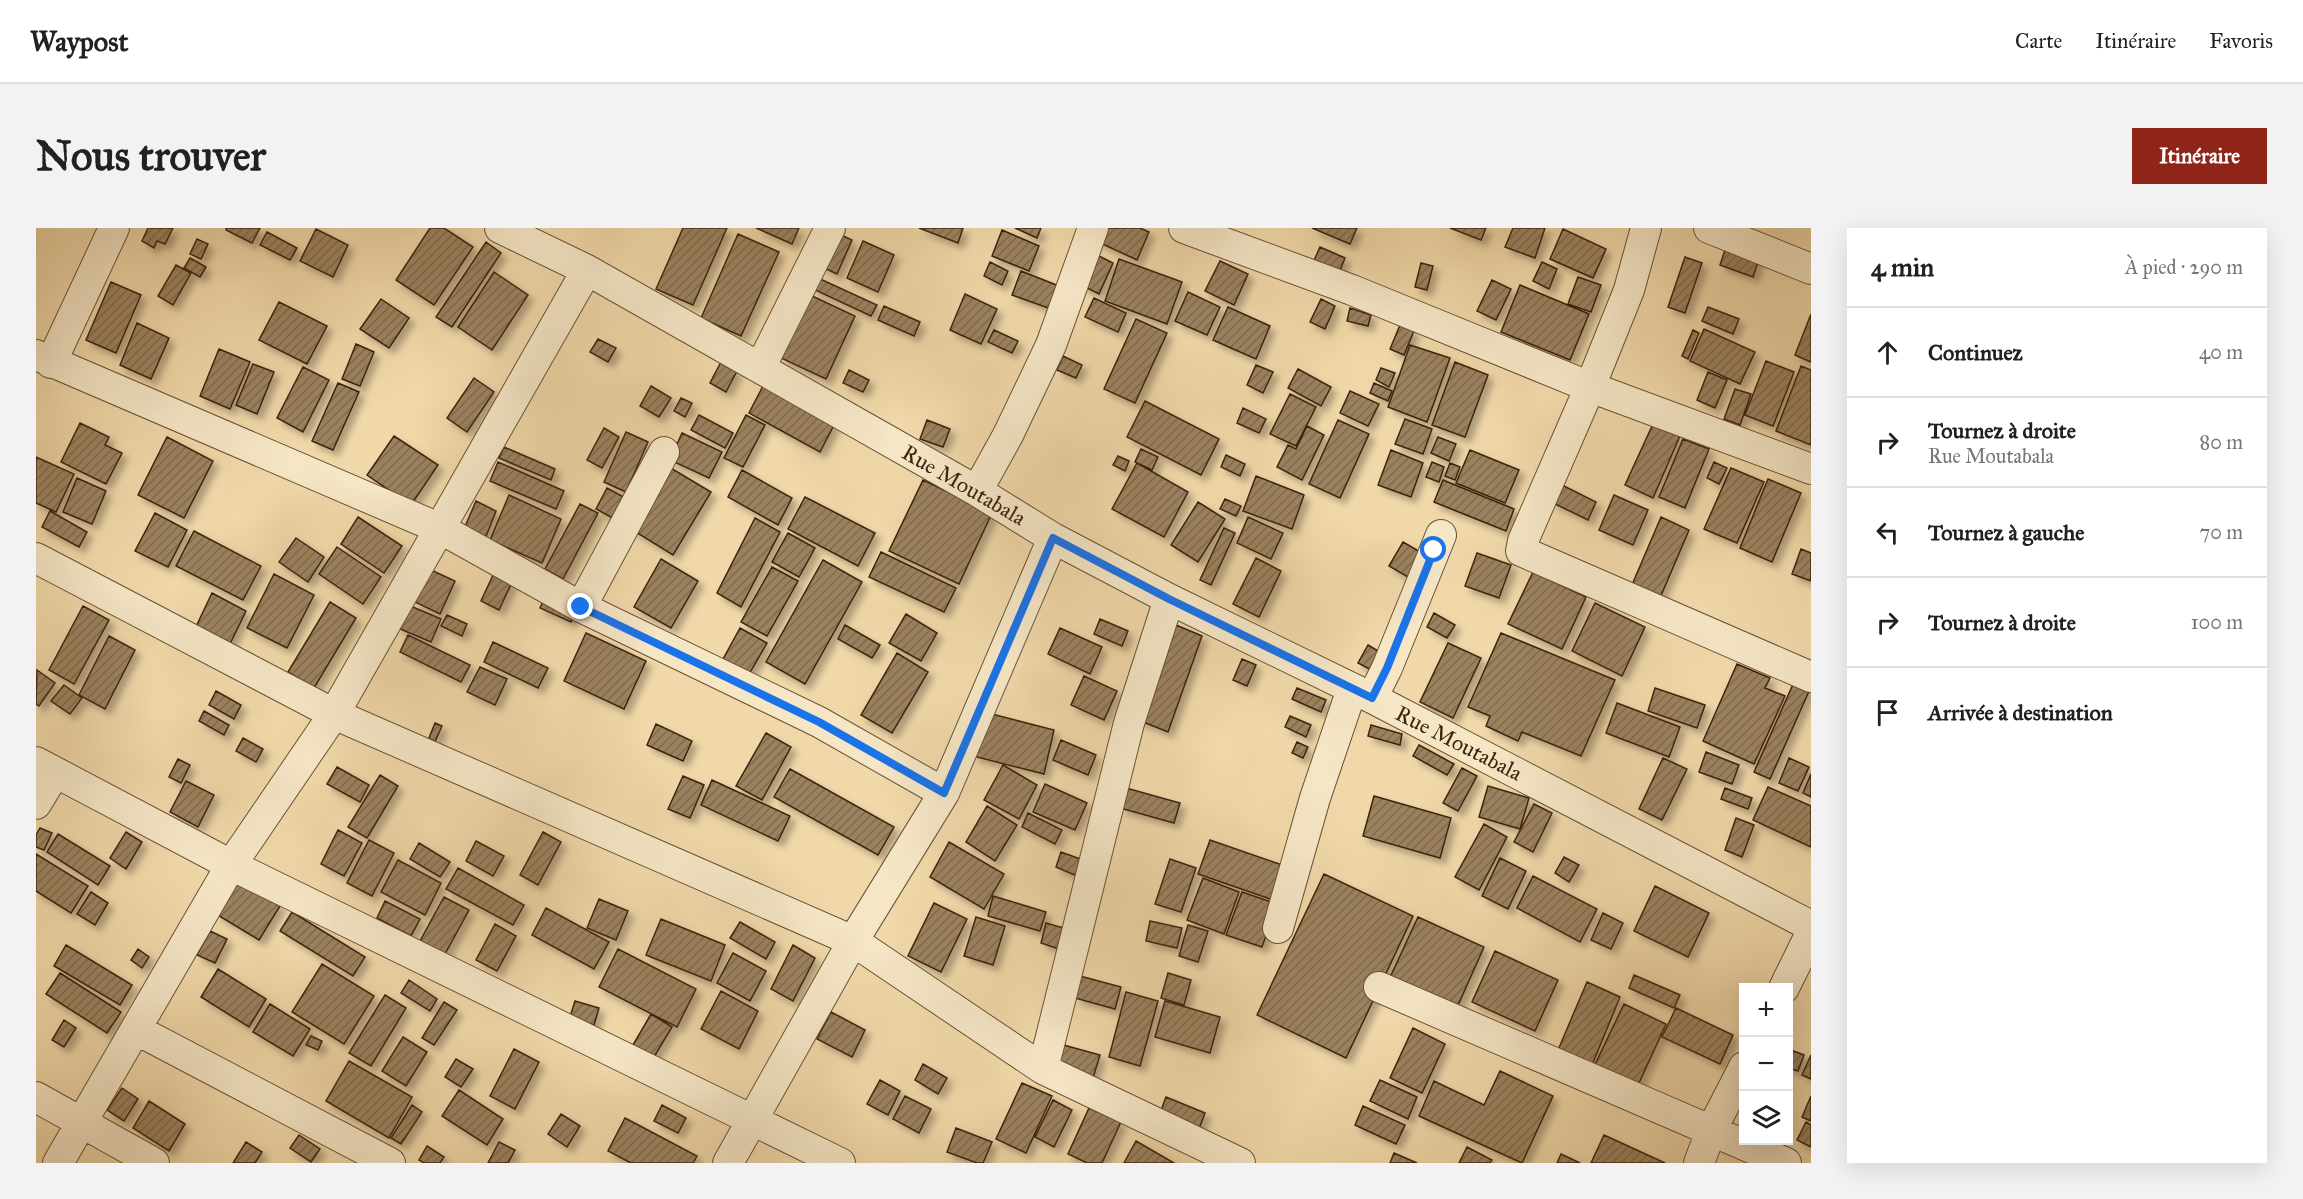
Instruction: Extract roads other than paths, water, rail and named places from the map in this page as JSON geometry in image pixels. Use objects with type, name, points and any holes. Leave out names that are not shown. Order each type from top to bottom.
[{"type":"street","points":[[114,228],[44,359],[441,528],[581,607],[819,722],[944,793]]},
{"type":"street","name":"Rue Moutabala","points":[[500,228],[587,270],[977,491],[1053,538],[1169,599],[1362,693],[1811,926]]},
{"type":"street","points":[[760,368],[830,228]]},
{"type":"street","points":[[977,491],[1008,435],[1051,345],[1093,228]]},
{"type":"street","points":[[1184,228],[1352,290],[1590,387],[1811,469]]},
{"type":"street","points":[[1646,228],[1629,290],[1590,387],[1523,541],[1521,551],[1811,677]]},
{"type":"street","points":[[1709,228],[1811,269]]},
{"type":"street","points":[[58,1163],[231,865],[334,714],[587,270]]},
{"type":"street","points":[[581,607],[664,452]]},
{"type":"street","points":[[1278,928],[1315,798],[1362,693],[1387,668],[1441,536]]},
{"type":"street","points":[[728,1163],[853,941],[944,793],[1053,538]]},
{"type":"street","points":[[36,558],[334,714],[853,941],[1042,1069],[1240,1163]]},
{"type":"street","points":[[1042,1069],[1129,723],[1169,599]]},
{"type":"street","points":[[36,804],[46,768],[231,865],[840,1163]]},
{"type":"street","points":[[1786,983],[1811,933]]},
{"type":"street","points":[[1379,987],[1786,1163]]},
{"type":"street","points":[[137,1030],[390,1163]]},
{"type":"street","points":[[1699,1163],[1711,1131],[1739,1075]]},
{"type":"street","points":[[36,1097],[154,1163]]}]
